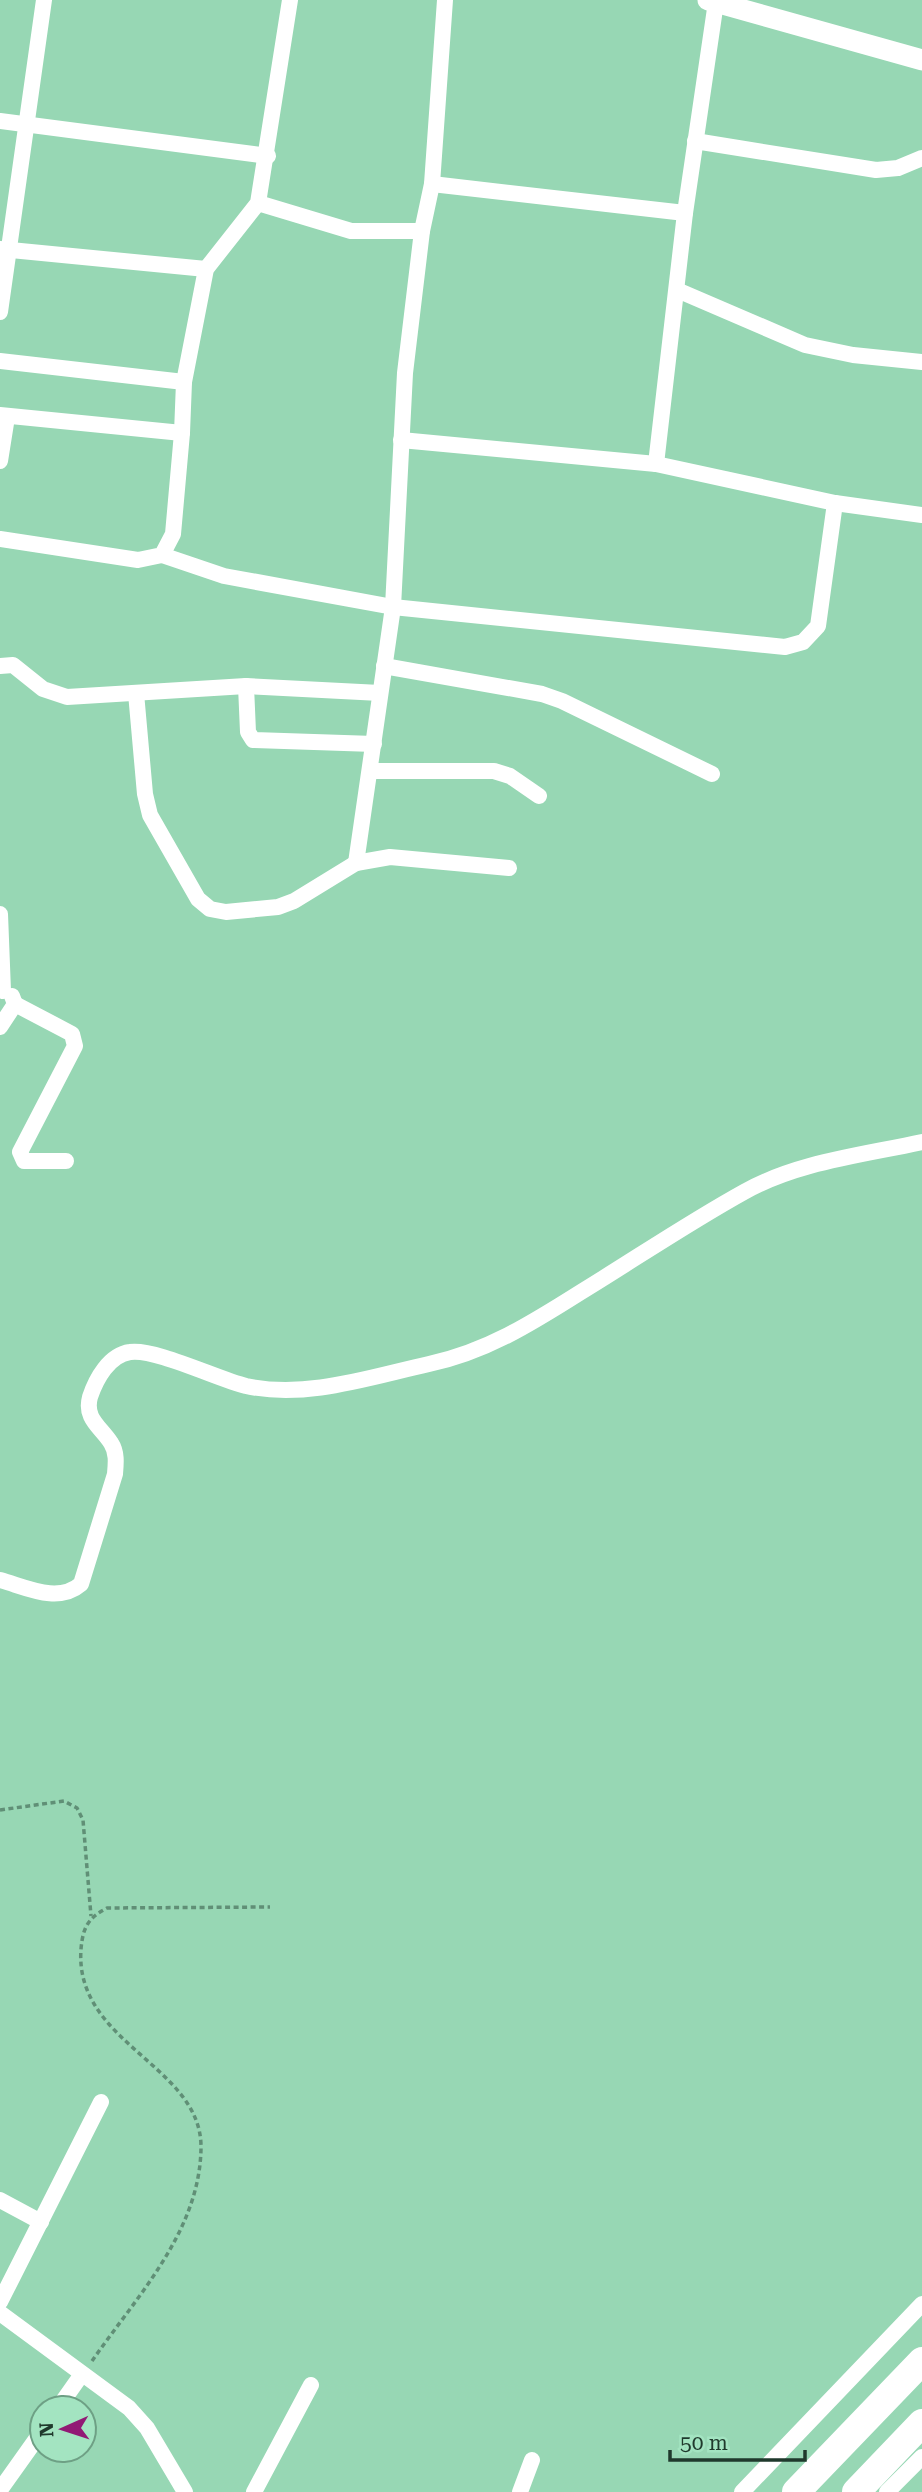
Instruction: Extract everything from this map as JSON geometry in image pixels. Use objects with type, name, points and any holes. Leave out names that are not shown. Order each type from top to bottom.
[{"type":"highway","points":[[796,2492],[922,2361]]},
{"type":"highway","points":[[856,2492],[922,2423]]},
{"type":"street","points":[[0,312],[5,250],[27,125],[44,0]]},
{"type":"street","points":[[162,555],[173,534],[184,382],[206,270],[258,203],[268,156],[290,0]]},
{"type":"street","points":[[356,863],[393,607],[401,440],[422,231],[432,184],[445,0]]},
{"type":"street","points":[[656,464],[712,1],[922,60]]},
{"type":"street","points":[[0,121],[268,156]]},
{"type":"street","points":[[695,141],[876,170],[898,168],[922,158]]},
{"type":"street","points":[[432,184],[685,212]]},
{"type":"street","points":[[258,203],[351,231],[422,231]]},
{"type":"street","points":[[5,250],[206,270]]},
{"type":"street","points":[[677,290],[805,345],[853,355],[922,362],[922,355]]},
{"type":"street","points":[[0,361],[184,382]]},
{"type":"street","points":[[0,461],[4,416],[181,433]]},
{"type":"street","points":[[401,440],[656,464],[835,503],[922,516]]},
{"type":"street","points":[[0,539],[138,560],[162,555],[224,576],[393,607],[785,647],[803,642],[818,626],[835,503]]},
{"type":"street","points":[[0,666],[13,665],[54,695],[246,686],[380,693]]},
{"type":"street","points":[[384,666],[518,688],[562,701],[712,774]]},
{"type":"street","points":[[246,686],[248,732],[253,740],[374,744]]},
{"type":"street","points":[[136,693],[145,793],[150,815],[198,899],[210,909],[226,912],[278,907],[294,901],[356,863],[390,857],[509,868]]},
{"type":"street","points":[[370,771],[494,771],[510,775],[539,796]]},
{"type":"street","points":[[0,914],[1,991],[12,995],[15,1004],[75,1038],[75,1046],[20,1152],[24,1161],[66,1161]]},
{"type":"street","points":[[0,1027],[15,1004]]},
{"type":"street","points":[[0,1580],[53,1594],[68,1592],[81,1584],[115,1474],[116,1459],[111,1443],[96,1428],[89,1413],[90,1398],[109,1361],[116,1356],[139,1352],[246,1386],[280,1390],[314,1389],[451,1359],[491,1345],[529,1325],[754,1187],[809,1167],[922,1142]]},
{"type":"street","points":[[0,2302],[101,2102]]},
{"type":"street","points":[[0,2200],[41,2222]]},
{"type":"street","points":[[742,2492],[922,2304]]},
{"type":"street","points":[[0,2313],[129,2408],[147,2428],[185,2492]]},
{"type":"street","points":[[68,2394],[82,2374]]},
{"type":"street","points":[[254,2492],[311,2385]]},
{"type":"street","points":[[0,2490],[28,2451]]},
{"type":"street","points":[[887,2492],[922,2457]]},
{"type":"street","points":[[520,2492],[532,2460]]},
{"type":"path","points":[[0,1810],[64,1801],[77,1808],[83,1821],[91,1916]]},
{"type":"path","points":[[82,2374],[176,2240],[190,2213],[201,2147],[197,2121],[180,2094],[107,2024],[86,1989],[80,1957],[82,1931],[91,1916],[107,1908],[270,1907]]}]
